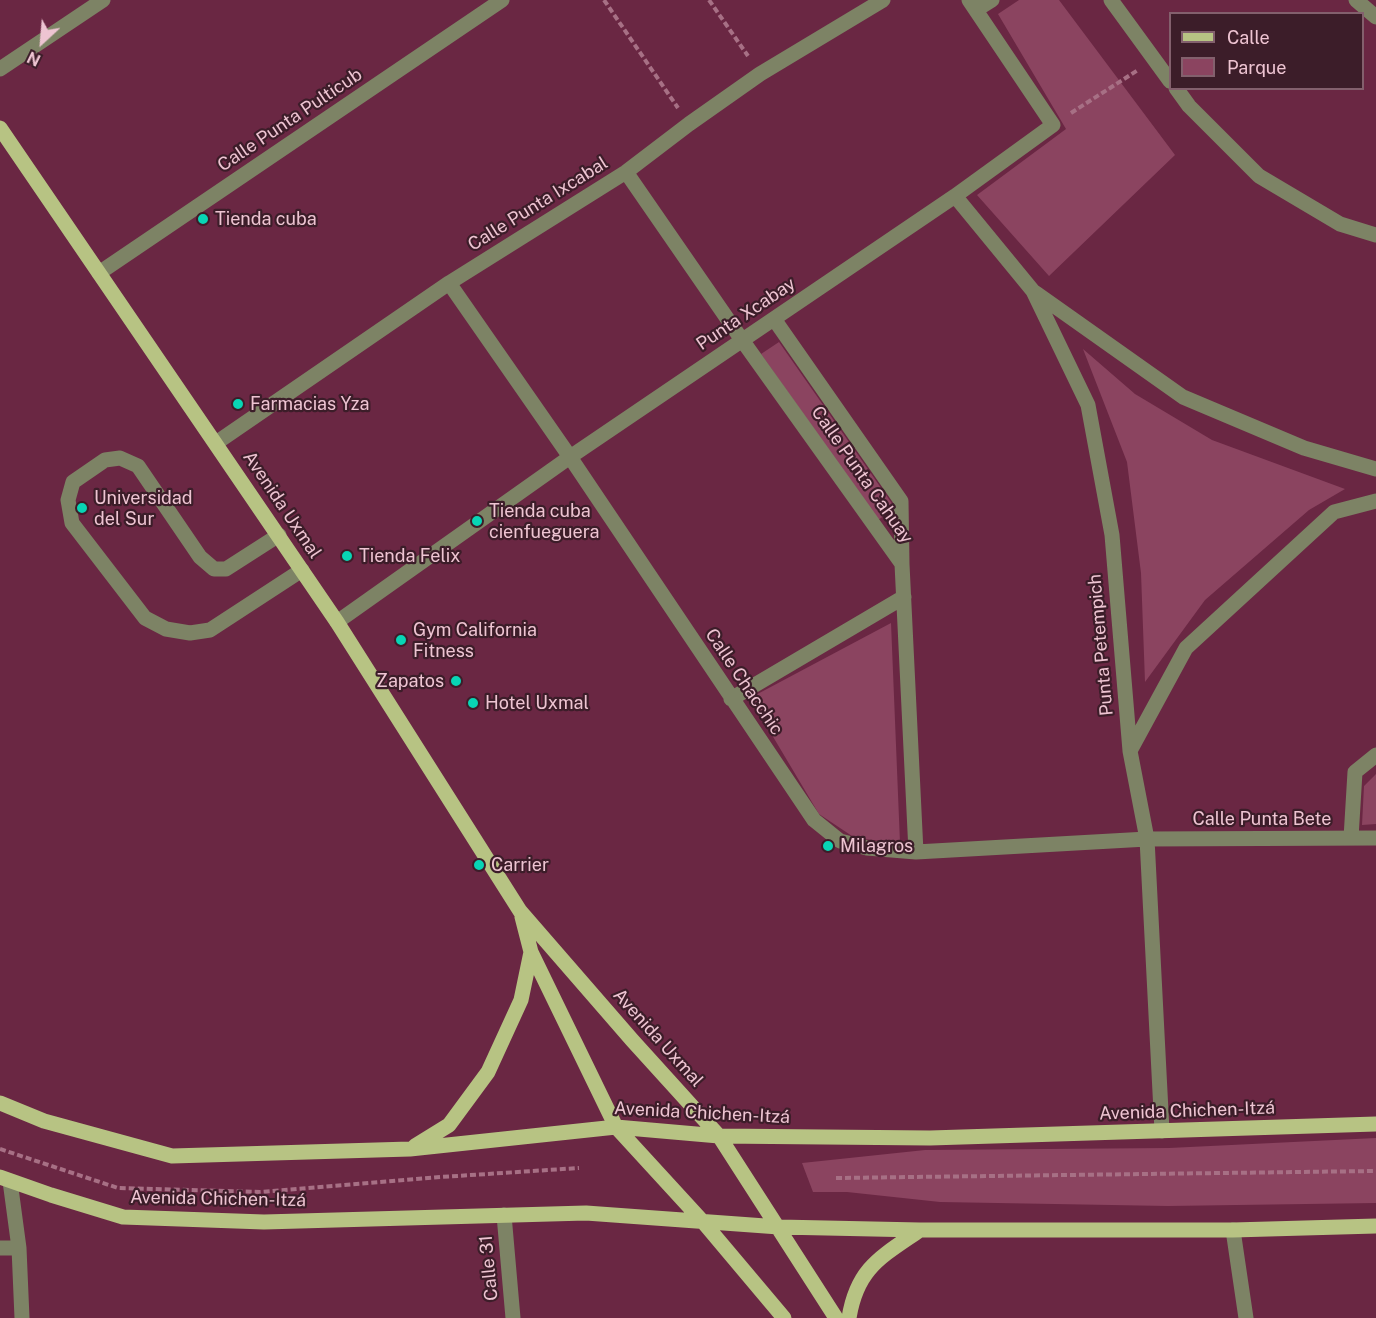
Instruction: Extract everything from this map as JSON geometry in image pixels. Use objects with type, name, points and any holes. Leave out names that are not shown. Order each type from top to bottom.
[{"type":"main road","name":"Avenida Uxmal","points":[[0,128],[337,622],[520,911],[719,1136],[836,1318]]},
{"type":"main road","name":"Avenida Uxmal","points":[[520,911],[531,952],[616,1126],[704,1223],[784,1318]]},
{"type":"main road","points":[[410,1149],[449,1125],[488,1072],[521,1000],[531,952]]},
{"type":"main road","name":"Avenida Chichen-Itzá","points":[[0,1103],[44,1121],[172,1156],[410,1149],[616,1126],[719,1136],[930,1138],[1376,1124]]},
{"type":"main road","name":"Avenida Chichen-Itzá","points":[[5,1179],[123,1217],[264,1222],[586,1213],[779,1227],[920,1230],[1233,1230],[1376,1226]]},
{"type":"main road","points":[[849,1318],[862,1275],[878,1259],[920,1230]]},
{"type":"street","points":[[0,69],[103,0]]},
{"type":"street","name":"Calle Punta Pulticub","points":[[99,273],[502,0]]},
{"type":"street","name":"Calle Punta Ixcabal","points":[[216,443],[449,283],[626,171],[689,123],[760,74],[883,0]]},
{"type":"street","points":[[992,0],[973,5],[1053,125]]},
{"type":"street","points":[[1112,0],[1169,80]]},
{"type":"street","points":[[1356,0],[1376,17]]},
{"type":"street","points":[[1177,90],[1189,106],[1259,176],[1340,224],[1376,235]]},
{"type":"street","name":"Punta Xcabay","points":[[337,622],[570,457],[956,196],[1053,125]]},
{"type":"street","name":"Calle Punta Cahuay","points":[[626,171],[741,340],[902,564],[916,852]]},
{"type":"street","name":"Punta Petempich","points":[[956,196],[1034,291],[1088,405],[1112,535],[1130,750],[1147,839],[1162,1131]]},
{"type":"street","name":"Calle Chacchic","points":[[449,283],[570,457],[814,820],[840,841],[867,848],[916,852],[1147,839]]},
{"type":"street","points":[[1034,291],[1183,397],[1304,448],[1376,469]]},
{"type":"street","points":[[774,319],[901,501],[902,564]]},
{"type":"street","points":[[279,535],[226,569],[214,569],[200,557],[138,466],[120,458],[105,460],[73,482],[68,500],[72,523],[145,618],[166,629],[190,633],[210,630],[302,570]]},
{"type":"street","points":[[1130,750],[1186,648],[1334,512],[1376,501]]},
{"type":"street","points":[[731,699],[904,597]]},
{"type":"street","points":[[1351,837],[1355,772],[1376,755]]},
{"type":"street","name":"Calle Punta Bete","points":[[1147,839],[1376,838]]},
{"type":"street","points":[[5,1179],[19,1248],[22,1318]]},
{"type":"street","name":"Calle 31","points":[[504,1215],[513,1318]]},
{"type":"street","points":[[1233,1230],[1246,1318]]},
{"type":"street","points":[[0,1248],[19,1248]]},
{"type":"path","points":[[604,0],[689,123]]},
{"type":"path","points":[[709,0],[760,74]]},
{"type":"path","points":[[1053,125],[1155,59]]},
{"type":"path","points":[[0,1149],[118,1188],[260,1192],[579,1168]]},
{"type":"path","points":[[836,1178],[1376,1171]]},
{"type":"green space","points":[[1019,0],[1059,0],[1175,155],[1049,276],[977,195],[1066,129],[998,14]]},
{"type":"green space","points":[[779,342],[895,508],[878,520],[761,354]]},
{"type":"green space","points":[[1083,349],[1135,394],[1212,440],[1345,489],[1309,510],[1205,600],[1145,682],[1141,573],[1127,462]]},
{"type":"green space","points":[[891,623],[900,843],[855,838],[819,814],[750,698]]},
{"type":"green space","points":[[1376,774],[1376,824],[1362,825],[1364,786]]},
{"type":"green space","points":[[1376,1138],[1376,1203],[1168,1206],[940,1202],[847,1192],[813,1192],[802,1163],[925,1150],[1169,1148]]},
{"type":"place","name":"Tienda cuba","points":[[203,219]]},
{"type":"place","name":"Farmacias Yza","points":[[238,404]]},
{"type":"place","name":"Universidad del Sur","points":[[82,508]]},
{"type":"place","name":"Tienda cuba cienfueguera","points":[[477,521]]},
{"type":"place","name":"Tienda Felix","points":[[347,556]]},
{"type":"place","name":"Gym California Fitness","points":[[401,640]]},
{"type":"place","name":"Zapatos","points":[[456,681]]},
{"type":"place","name":"Hotel Uxmal","points":[[473,703]]},
{"type":"place","name":"Milagros","points":[[828,846]]},
{"type":"place","name":"Carrier","points":[[479,865]]}]
